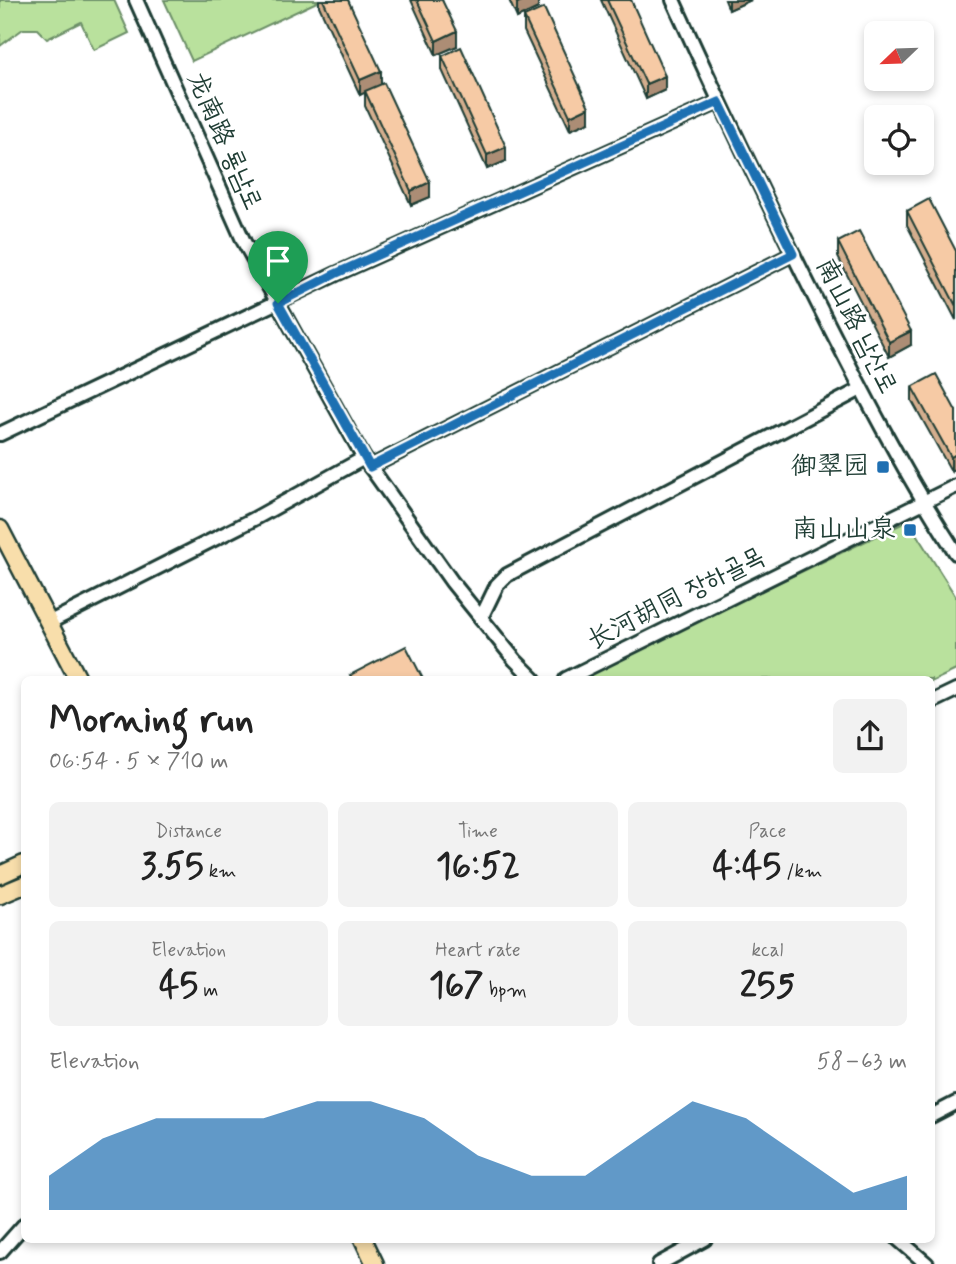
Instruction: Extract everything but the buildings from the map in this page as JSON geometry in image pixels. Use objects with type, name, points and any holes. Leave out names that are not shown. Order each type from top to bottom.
[{"type":"main road","points":[[0,529],[77,676]]},
{"type":"main road","points":[[0,875],[21,865]]},
{"type":"main road","points":[[0,895],[21,886]]},
{"type":"main road","points":[[365,1243],[375,1264]]},
{"type":"street","name":"龙南路 룡남로","points":[[136,0],[244,242],[367,463],[452,582],[531,676]]},
{"type":"street","name":"南山路 남산로","points":[[673,0],[719,102],[861,389],[922,501],[956,553]]},
{"type":"street","points":[[0,434],[335,274],[719,102]]},
{"type":"street","points":[[50,622],[793,254]]},
{"type":"street","points":[[481,618],[497,585],[507,575],[861,389]]},
{"type":"street","name":"长河胡同 장하골목","points":[[572,676],[956,486]]},
{"type":"street","points":[[935,700],[956,690]]},
{"type":"street","points":[[935,1114],[956,1103]]},
{"type":"street","points":[[0,1252],[21,1228]]},
{"type":"street","points":[[659,1264],[698,1243]]},
{"type":"street","points":[[903,1243],[927,1264]]},
{"type":"green space","points":[[0,0],[114,0],[129,33],[94,50],[81,22],[47,39],[37,29],[23,29],[0,46]]},
{"type":"green space","points":[[164,0],[321,0],[192,61]]},
{"type":"green space","points":[[908,521],[956,597],[956,670],[935,680],[935,676],[582,676]]},
{"type":"place","name":"御翠园","points":[[883,467]]},
{"type":"place","name":"南山山泉","points":[[910,530]]},
{"type":"route","points":[[719,102],[793,254],[370,467],[278,303],[335,274],[719,102]]}]
